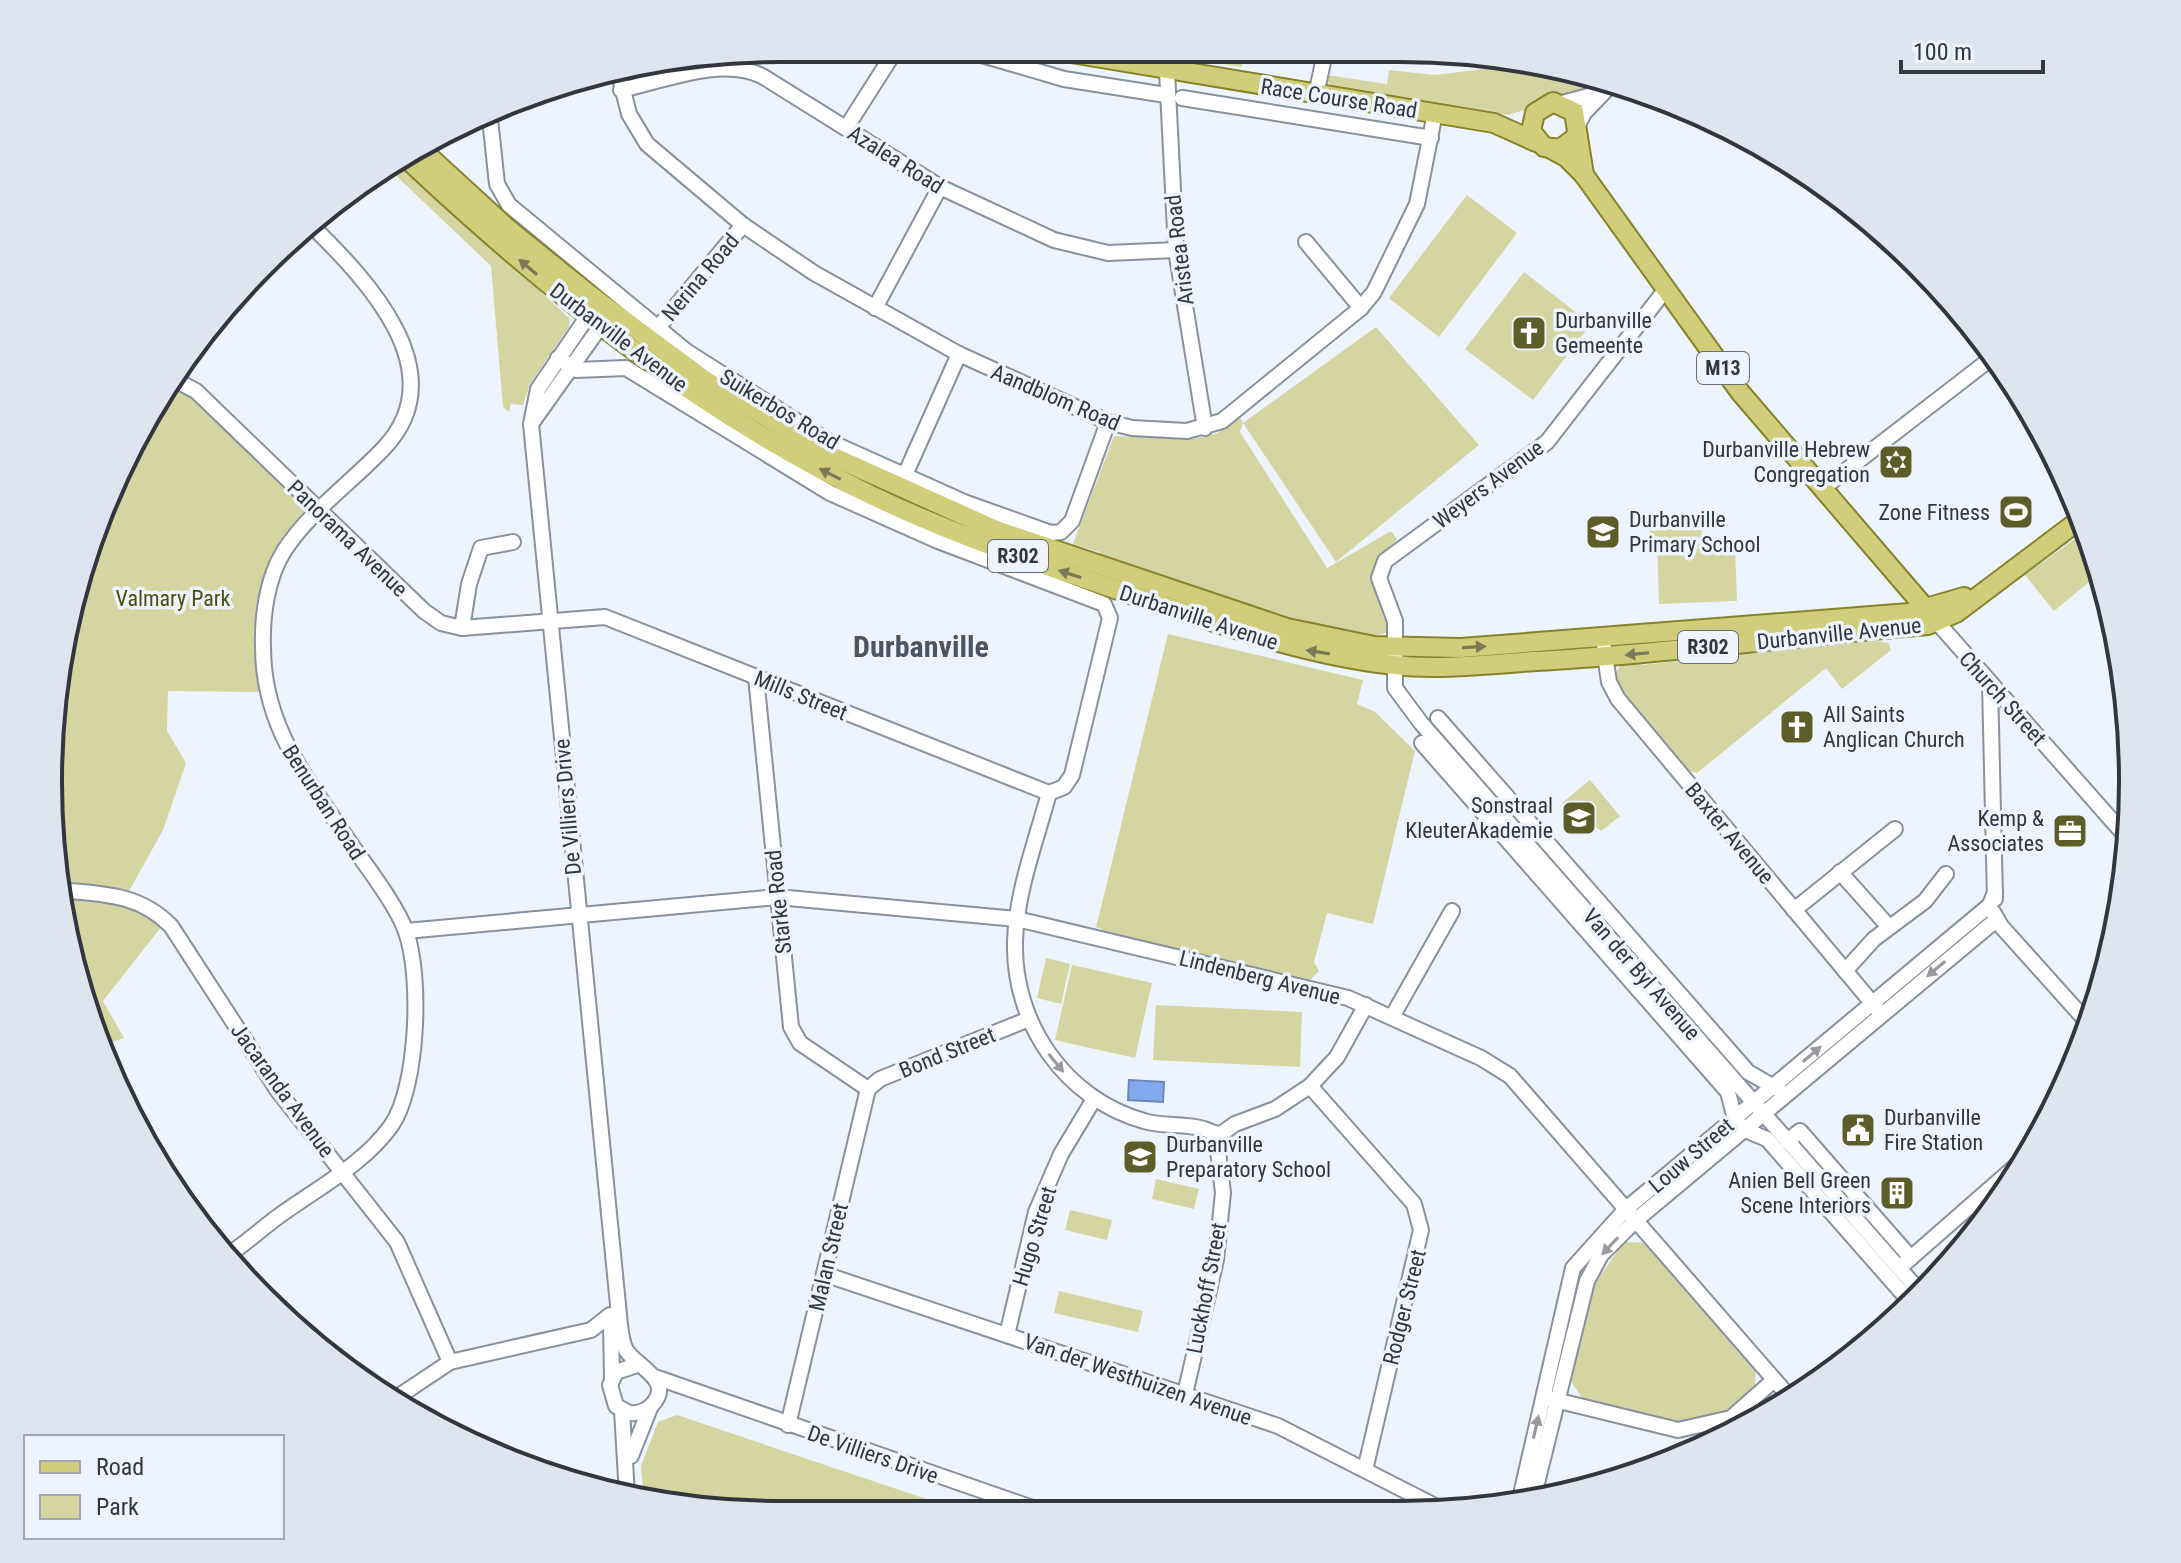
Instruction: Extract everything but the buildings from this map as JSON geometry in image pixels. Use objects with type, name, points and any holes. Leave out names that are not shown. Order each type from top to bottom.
[{"type":"main road","name":"Race Course Road","points":[[1118,62],[1494,123],[1544,146]]},
{"type":"main road","name":"Race Course Road","points":[[1494,123],[1533,116],[1545,104],[1562,103]]},
{"type":"main road","name":"M13","points":[[1562,103],[1574,112],[1577,131]]},
{"type":"main road","points":[[1533,116],[1531,131],[1544,146],[1566,147],[1577,131]]},
{"type":"main road","name":"Church Street","points":[[1577,131],[1584,175]]},
{"type":"main road","name":"Church Street","points":[[1544,146],[1566,157],[1584,175],[1740,392],[1932,616]]},
{"type":"main road","name":"Durbanville Avenue","points":[[428,155],[599,314]]},
{"type":"main road","name":"Durbanville Avenue","points":[[412,164],[466,215],[599,314],[759,415],[836,459],[1010,535],[1287,628],[1395,656],[1449,666],[1881,616],[1932,616]]},
{"type":"main road","name":"Durbanville Avenue","points":[[1604,648],[1956,613],[2072,526]]},
{"type":"main road","points":[[1876,552],[1897,591],[1894,605],[1881,616]]},
{"type":"street","points":[[846,128],[888,62]]},
{"type":"street","points":[[1006,62],[1064,79],[1166,95]]},
{"type":"street","points":[[1316,95],[1323,62]]},
{"type":"street","name":"Azalea Road","points":[[621,90],[725,68],[747,70],[940,187],[1054,240],[1081,248],[1124,254],[1176,250]]},
{"type":"street","name":"Aristea Road","points":[[1167,71],[1176,250],[1205,428]]},
{"type":"street","name":"Aandblom Road","points":[[620,81],[635,126],[647,144],[780,252],[959,354],[1108,422],[1151,429],[1205,428]]},
{"type":"street","points":[[1562,103],[1600,91]]},
{"type":"street","points":[[1577,131],[1584,113],[1603,92]]},
{"type":"street","points":[[1182,98],[1431,138]]},
{"type":"street","points":[[1205,428],[1229,415],[1361,308],[1374,292],[1408,230],[1422,189],[1435,113]]},
{"type":"street","name":"Suikerbos Road","points":[[490,124],[496,178],[505,201],[657,329],[828,441],[964,502],[1056,533],[1072,521],[1108,422]]},
{"type":"street","points":[[875,308],[940,187]]},
{"type":"street","name":"Nerina Road","points":[[657,329],[743,225]]},
{"type":"street","name":"Benurban Road","points":[[318,232],[379,298],[398,333],[409,379],[405,410],[391,439],[284,551],[271,584],[263,630],[266,686],[282,740],[406,931]]},
{"type":"street","points":[[1306,242],[1361,308]]},
{"type":"street","name":"Weyers Avenue","points":[[1395,656],[1395,621],[1379,578],[1385,561],[1547,442],[1666,289]]},
{"type":"street","name":"De Villiers Drive","points":[[599,314],[565,362],[538,389],[531,424],[604,1191],[622,1338],[637,1365]]},
{"type":"street","points":[[905,475],[959,354]]},
{"type":"street","points":[[565,362],[576,370],[626,368],[819,488],[938,541],[1104,604],[1110,618],[1072,775],[1064,787],[1049,793],[1017,919],[1016,974],[1029,1019],[1051,1058],[1094,1099],[1143,1121],[1205,1129],[1216,1134],[1275,1109],[1310,1086],[1337,1057],[1366,1005]]},
{"type":"street","points":[[1822,489],[1985,363]]},
{"type":"street","name":"Panorama Avenue","points":[[182,384],[196,391],[429,616],[462,628],[549,621]]},
{"type":"street","points":[[462,628],[469,584],[481,548],[513,542]]},
{"type":"street","name":"Church Street","points":[[1932,616],[2117,826]]},
{"type":"street","name":"Mills Street","points":[[549,621],[605,617],[1049,793]]},
{"type":"street","name":"Baxter Avenue","points":[[1604,648],[1609,682],[1618,699],[1877,1009]]},
{"type":"street","name":"Van der Byl Avenue","points":[[1395,656],[1398,694],[1787,1141],[1905,1263],[1915,1283]]},
{"type":"street","name":"Starke Road","points":[[756,677],[790,1023],[794,1035],[803,1046],[868,1089]]},
{"type":"street","points":[[1990,683],[1992,898],[1996,920],[2080,1015]]},
{"type":"street","points":[[1438,718],[1748,1072],[1780,1091]]},
{"type":"street","name":"Van der Byl Avenue","points":[[1422,743],[1728,1092],[1739,1124],[1750,1135],[1767,1139],[1912,1285]]},
{"type":"street","points":[[1477,786],[1487,774]]},
{"type":"street","points":[[1794,910],[1895,829]]},
{"type":"street","points":[[1840,872],[1889,927]]},
{"type":"street","points":[[1845,971],[1889,927],[1925,901],[1946,874]]},
{"type":"street","name":"Jacaranda Avenue","points":[[71,891],[128,898],[164,919],[178,935],[254,1058],[402,1249],[450,1362]]},
{"type":"street","name":"Lindenberg Avenue","points":[[577,913],[777,897],[1017,919],[1366,1005],[1499,1067],[1783,1390]]},
{"type":"street","name":"Louw Street","points":[[1877,1009],[1992,898]]},
{"type":"street","points":[[1392,1017],[1452,911]]},
{"type":"street","points":[[235,1249],[343,1171],[388,1130],[406,1087],[415,1013],[406,931],[577,913]]},
{"type":"street","name":"Louw Street","points":[[1523,1490],[1587,1281],[1601,1255],[1631,1214],[1877,1009],[1996,920]]},
{"type":"street","name":"Bond Street","points":[[868,1089],[880,1079],[1029,1019]]},
{"type":"street","name":"Rodger Street","points":[[1310,1086],[1414,1204],[1421,1230],[1365,1470]]},
{"type":"street","name":"Malan Street","points":[[788,1425],[868,1089]]},
{"type":"street","name":"Hugo Street","points":[[1007,1335],[1036,1212],[1061,1154],[1094,1099]]},
{"type":"street","points":[[1790,1119],[1905,1263],[1997,1183]]},
{"type":"street","points":[[1787,1141],[1800,1131]]},
{"type":"street","name":"Luckhoff Street","points":[[1185,1394],[1216,1260],[1223,1193],[1216,1134]]},
{"type":"street","name":"De Villiers Drive","points":[[604,1191],[612,1378]]},
{"type":"street","name":"Van der Westhuizen Avenue","points":[[824,1274],[1278,1426],[1423,1500]]},
{"type":"street","points":[[403,1393],[450,1362],[591,1330],[610,1315]]},
{"type":"street","points":[[591,1330],[613,1346]]},
{"type":"street","points":[[625,1478],[636,1437],[652,1405],[658,1393],[655,1377],[637,1365],[622,1367],[612,1378],[612,1400],[622,1410],[636,1414],[652,1405]]},
{"type":"street","name":"De Villiers Drive","points":[[655,1377],[702,1396],[1012,1501]]},
{"type":"street","points":[[1550,1399],[1678,1430],[1731,1418],[1774,1380]]},
{"type":"street","name":"De Villiers Drive","points":[[652,1405],[682,1394],[702,1396]]},
{"type":"street","name":"Louw Street","points":[[1535,1488],[1550,1399]]},
{"type":"street","points":[[622,1410],[626,1436],[626,1483]]},
{"type":"green space","points":[[1211,62],[1243,62],[1242,67]]},
{"type":"green space","points":[[1492,68],[1591,89],[1508,115],[1333,89],[1326,79],[1326,75],[1387,84],[1389,70],[1435,75]]},
{"type":"green space","points":[[407,167],[570,319],[569,327],[530,384],[523,405],[511,404],[509,412],[503,407],[491,266],[395,175]]},
{"type":"green space","points":[[1467,195],[1517,233],[1439,337],[1389,298]]},
{"type":"green space","points":[[1524,272],[1591,324],[1533,400],[1465,349]]},
{"type":"green space","points":[[1376,327],[1479,445],[1336,562],[1243,423]]},
{"type":"green space","name":"Valmary Park","points":[[179,389],[193,396],[308,511],[274,560],[263,692],[168,691],[167,731],[186,763],[163,830],[129,891],[70,886],[62,782],[68,688],[76,641],[100,550],[136,463]]},
{"type":"green space","points":[[1240,417],[1243,423],[1240,432],[1327,568],[1391,531],[1397,539],[1381,569],[1380,591],[1389,626],[1385,633],[1365,635],[1293,620],[1160,578],[1073,544],[1114,436],[1194,439],[1218,433]]},
{"type":"green space","points":[[1701,513],[1702,539],[1709,540],[1710,549],[1735,548],[1737,601],[1659,604],[1657,542],[1650,542],[1649,515]]},
{"type":"green space","points":[[2076,538],[2090,581],[2054,611],[2025,575]]},
{"type":"green space","points":[[1168,634],[1363,680],[1357,704],[1375,712],[1415,751],[1373,924],[1327,913],[1314,962],[1319,971],[1309,981],[1102,933],[1102,929],[1096,927]]},
{"type":"green space","points":[[1875,641],[1889,643],[1891,650],[1842,689],[1826,668],[1697,773],[1685,770],[1617,687],[1614,675],[1623,662],[1637,661],[1642,665]]},
{"type":"green space","points":[[1590,780],[1620,816],[1601,831],[1593,825],[1594,804],[1585,803],[1584,811],[1575,810],[1575,804],[1562,803]]},
{"type":"green space","points":[[72,897],[132,904],[162,926],[103,1001],[124,1038],[111,1042],[100,1013]]},
{"type":"green space","points":[[1046,958],[1070,964],[1061,1004],[1037,998]]},
{"type":"green space","points":[[1072,965],[1152,983],[1135,1058],[1055,1040]]},
{"type":"green space","points":[[1156,1005],[1302,1012],[1300,1067],[1153,1060]]},
{"type":"green space","points":[[1156,1179],[1199,1189],[1194,1209],[1152,1199]]},
{"type":"green space","points":[[1070,1210],[1112,1220],[1107,1240],[1065,1230]]},
{"type":"green space","points":[[1624,1242],[1648,1243],[1756,1367],[1755,1389],[1722,1418],[1679,1425],[1585,1402],[1570,1380],[1595,1283]]},
{"type":"green space","points":[[1059,1291],[1143,1311],[1138,1332],[1054,1313]]},
{"type":"green space","points":[[677,1415],[932,1501],[734,1499],[643,1487],[641,1466],[658,1422]]},
{"type":"water","points":[[1129,1080],[1164,1082],[1163,1102],[1128,1100]]},
{"type":"place","name":"Durbanville Gemeente","points":[[1529,333]]},
{"type":"place","name":"Durbanville Hebrew Congregation","points":[[1896,462]]},
{"type":"place","name":"Zone Fitness","points":[[2016,512]]},
{"type":"place","name":"Durbanville Primary School","points":[[1603,532]]},
{"type":"place","name":"All Saints Anglican Church","points":[[1797,727]]},
{"type":"place","name":"Sonstraal KleuterAkademie","points":[[1579,818]]},
{"type":"place","name":"Kemp & Associates","points":[[2070,831]]},
{"type":"place","name":"Durbanville Fire Station","points":[[1858,1130]]},
{"type":"place","name":"Durbanville Preparatory School","points":[[1140,1157]]},
{"type":"place","name":"Anien Bell Green Scene Interiors","points":[[1897,1193]]},
{"type":"district","name":"Durbanville","points":[[921,647]]}]
